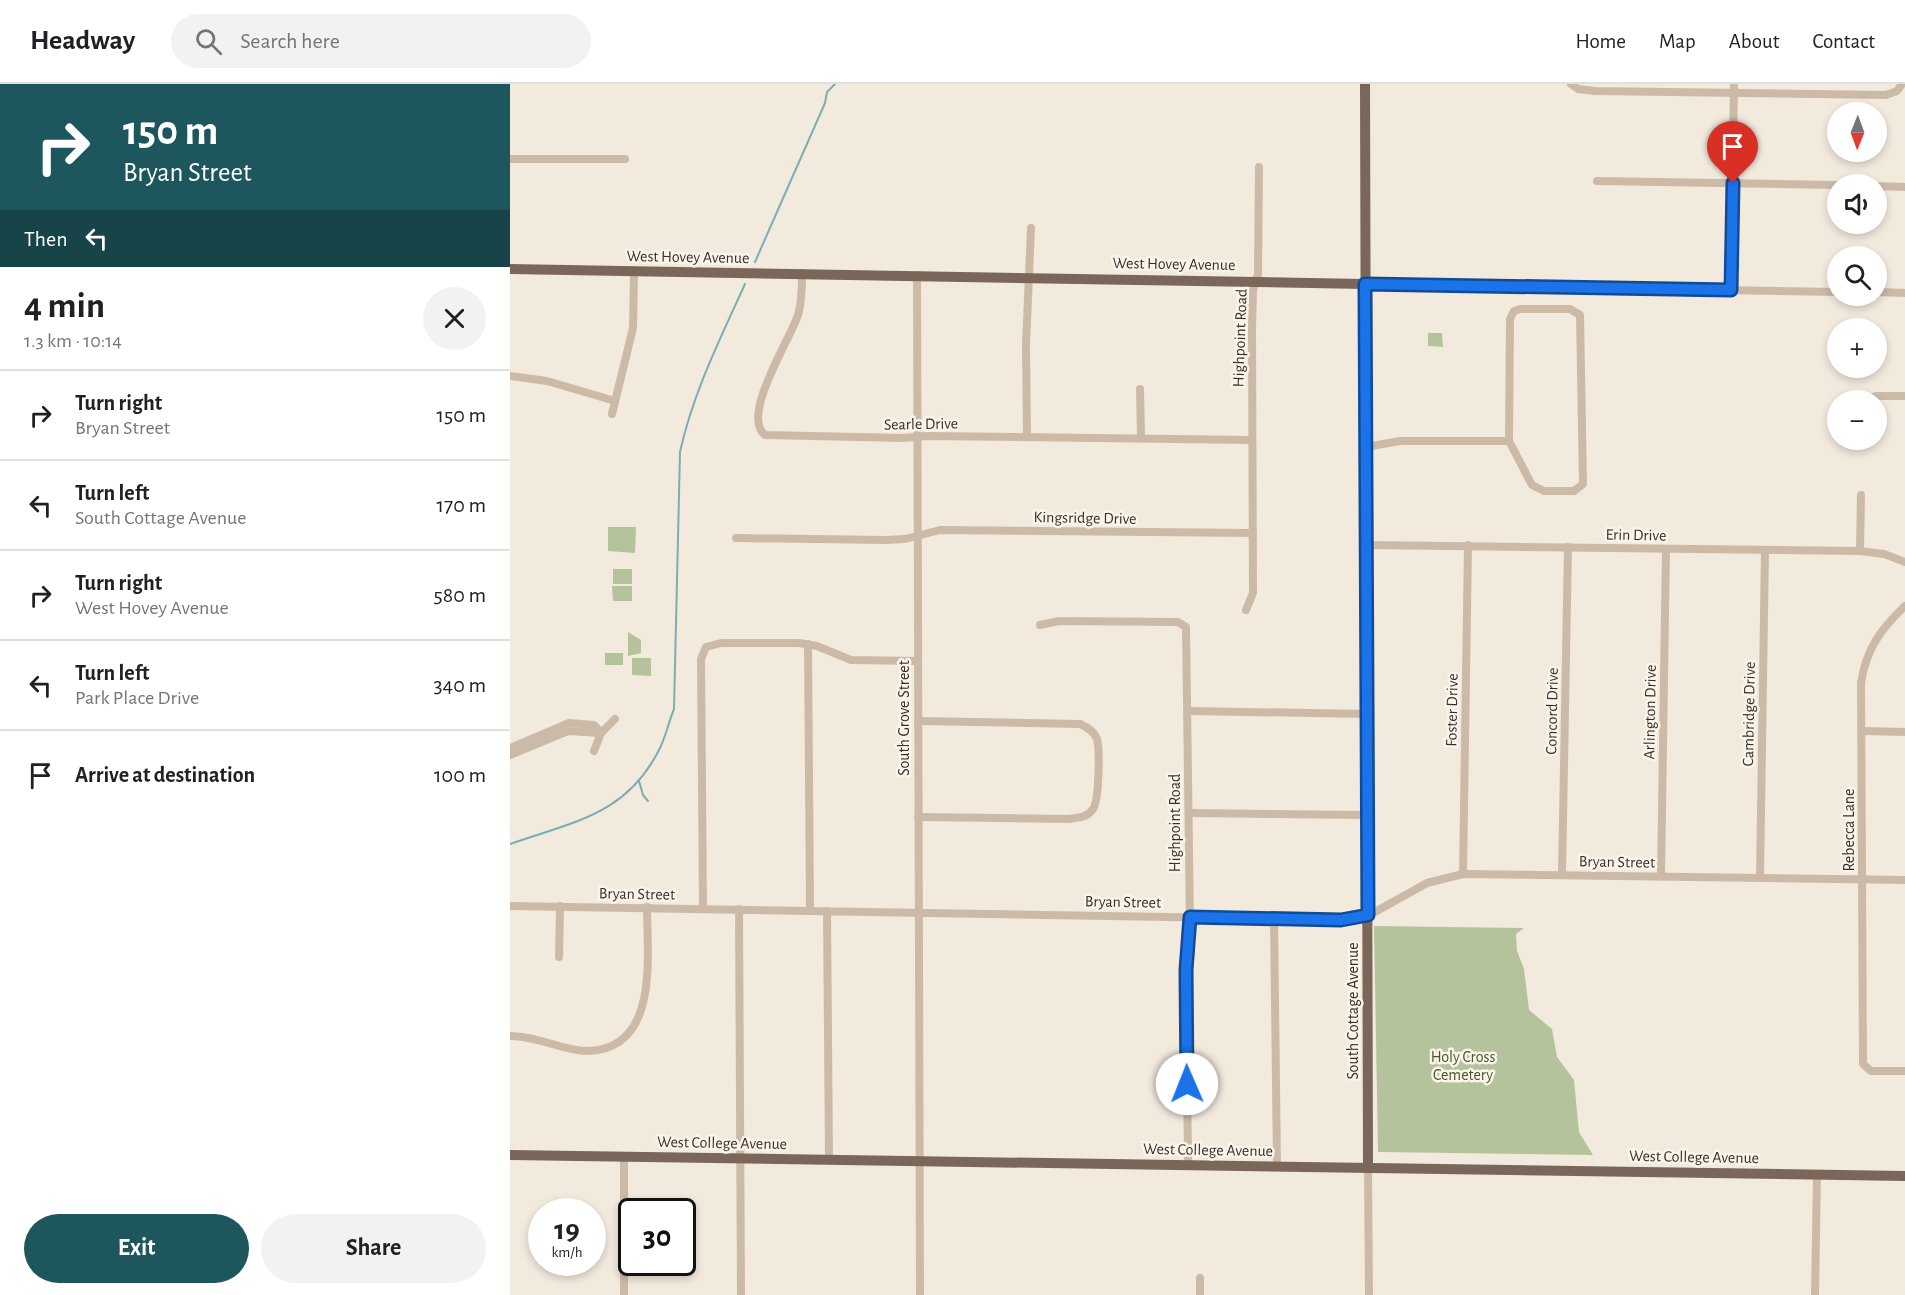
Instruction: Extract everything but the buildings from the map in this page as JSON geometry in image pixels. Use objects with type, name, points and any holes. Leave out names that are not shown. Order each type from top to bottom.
[{"type":"main road","name":"South Cottage Avenue","points":[[1365,84],[1368,1168]]},
{"type":"main road","name":"West Hovey Avenue","points":[[510,269],[1028,276],[1365,284]]},
{"type":"main road","name":"West College Avenue","points":[[510,1155],[1905,1176]]},
{"type":"street","points":[[1572,84],[1583,90],[1734,88],[1886,96],[1901,86]]},
{"type":"street","points":[[1819,84],[1819,94]]},
{"type":"street","points":[[1731,290],[1734,88]]},
{"type":"street","points":[[510,159],[625,159]]},
{"type":"street","name":"Highpoint Road","points":[[1246,610],[1253,593],[1252,318],[1255,281],[1258,274],[1259,167]]},
{"type":"street","points":[[1597,181],[1827,185]]},
{"type":"street","points":[[1887,186],[1905,187]]},
{"type":"street","points":[[1027,437],[1030,228]]},
{"type":"street","points":[[612,414],[633,327],[634,271]]},
{"type":"street","name":"Searle Drive","points":[[802,273],[798,314],[758,405],[756,417],[760,431],[771,436],[1252,440]]},
{"type":"street","name":"South Grove Street","points":[[917,276],[920,1295]]},
{"type":"street","name":"West Hovey Avenue","points":[[1365,284],[1827,292]]},
{"type":"street","points":[[1887,292],[1905,293]]},
{"type":"street","points":[[1520,309],[1570,309],[1576,312],[1582,323],[1582,487],[1574,491],[1537,488],[1529,480],[1509,441],[1511,315],[1520,309]]},
{"type":"street","points":[[510,375],[547,381],[615,401]]},
{"type":"street","points":[[1140,389],[1141,438]]},
{"type":"street","points":[[1887,396],[1905,396]]},
{"type":"street","points":[[1366,447],[1400,441],[1509,441]]},
{"type":"street","points":[[1860,551],[1861,495]]},
{"type":"street","name":"Kingsridge Drive","points":[[736,538],[885,540],[940,530],[1253,533]]},
{"type":"street","name":"Erin Drive","points":[[1366,544],[1860,551],[1884,554],[1905,561]]},
{"type":"street","name":"Foster Drive","points":[[1463,874],[1468,545]]},
{"type":"street","name":"Concord Drive","points":[[1562,874],[1568,548]]},
{"type":"street","name":"Arlington Drive","points":[[1661,876],[1666,549]]},
{"type":"street","name":"Cambridge Drive","points":[[1760,878],[1765,550]]},
{"type":"street","name":"Rebecca Lane","points":[[1905,606],[1877,635],[1869,650],[1861,683],[1863,1056],[1866,1068],[1876,1071],[1905,1071]]},
{"type":"street","name":"Highpoint Road","points":[[1040,625],[1059,621],[1178,622],[1185,626],[1188,632],[1190,917],[1186,970],[1188,1165]]},
{"type":"street","points":[[703,909],[702,659],[706,647],[721,643],[808,644],[851,660],[917,661]]},
{"type":"street","points":[[808,644],[810,911]]},
{"type":"street","points":[[1188,711],[1367,714]]},
{"type":"street","points":[[594,751],[601,733],[615,719]]},
{"type":"street","points":[[918,721],[1080,724],[1090,730],[1097,742],[1096,799],[1089,813],[1068,819],[918,817]]},
{"type":"street","points":[[510,755],[557,731],[579,723],[594,725],[601,733]]},
{"type":"street","points":[[1862,731],[1905,732]]},
{"type":"street","points":[[510,748],[534,742]]},
{"type":"street","points":[[1189,813],[1367,815]]},
{"type":"street","name":"Bryan Street","points":[[510,906],[1341,920],[1368,915],[1391,905],[1427,883],[1463,874],[1905,880]]},
{"type":"street","points":[[559,957],[560,906]]},
{"type":"street","points":[[510,1036],[528,1036],[588,1051],[614,1044],[626,1036],[640,1015],[646,995],[647,907]]},
{"type":"street","points":[[739,909],[741,1295]]},
{"type":"street","points":[[828,911],[829,1159]]},
{"type":"street","points":[[1274,918],[1277,1166]]},
{"type":"street","points":[[624,1156],[624,1295]]},
{"type":"street","points":[[1368,1168],[1369,1295]]},
{"type":"street","points":[[1815,1295],[1817,1174]]},
{"type":"street","points":[[1200,1278],[1200,1295]]},
{"type":"green space","points":[[1428,333],[1442,333],[1443,347],[1428,346]]},
{"type":"green space","points":[[608,527],[636,527],[635,553],[608,551]]},
{"type":"green space","points":[[613,569],[632,569],[632,584],[613,584]]},
{"type":"green space","points":[[612,586],[632,586],[632,601],[613,601]]},
{"type":"green space","points":[[628,632],[641,640],[641,653],[628,656]]},
{"type":"green space","points":[[605,653],[623,653],[623,665],[605,665]]},
{"type":"green space","points":[[632,658],[651,658],[651,676],[632,675]]},
{"type":"green space","name":"Holy Cross Cemetery","points":[[1374,926],[1524,928],[1516,934],[1517,951],[1524,969],[1529,1010],[1552,1029],[1557,1057],[1574,1080],[1579,1132],[1593,1155],[1378,1152]]},
{"type":"waterway","points":[[755,262],[825,103],[827,92],[835,84]]},
{"type":"waterway","points":[[510,844],[577,821],[615,802],[632,788],[647,770],[662,743],[674,709],[680,452],[700,387],[745,284]]},
{"type":"waterway","points":[[639,781],[643,795],[648,801]]},
{"type":"route","points":[[1187,1084],[1186,970],[1190,917],[1341,920],[1368,915],[1365,284],[1731,290],[1733,183]]}]
